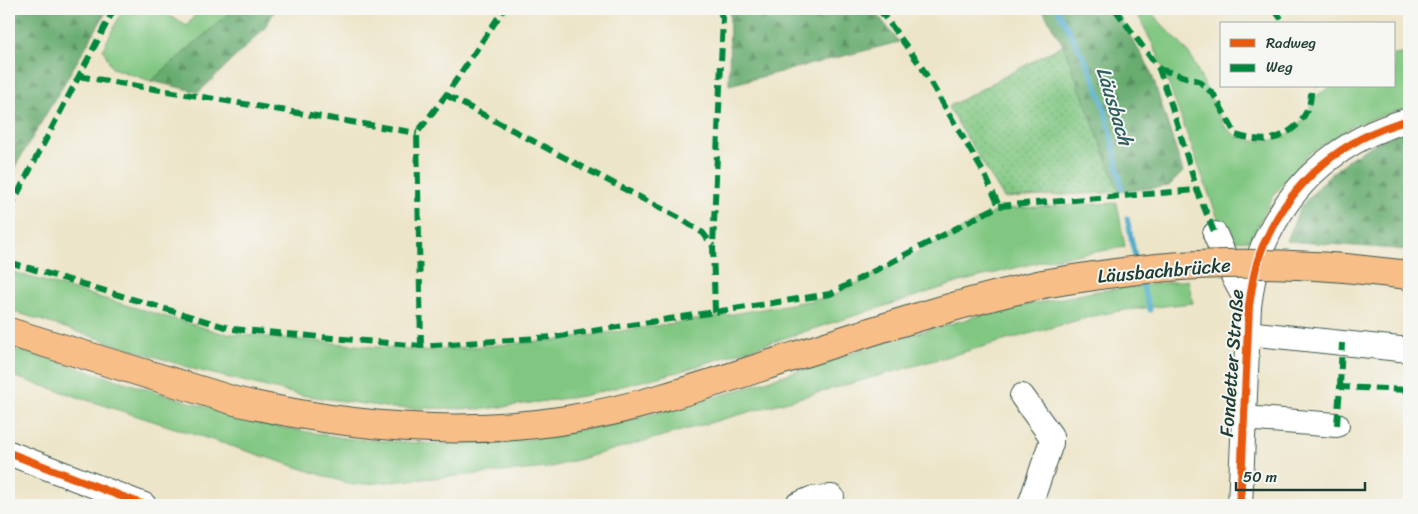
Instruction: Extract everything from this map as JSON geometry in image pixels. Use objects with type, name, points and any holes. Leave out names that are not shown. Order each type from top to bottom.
[{"type":"main road","name":"Läusbachbrücke","points":[[9,332],[272,410],[310,417],[387,426],[477,428],[566,420],[610,411],[722,380],[949,307],[1043,284],[1103,274],[1180,266],[1285,264],[1409,275]]},
{"type":"street","name":"Fondetter Straße","points":[[1240,505],[1248,306],[1254,276],[1263,247],[1276,220],[1293,195],[1313,172],[1336,153],[1362,137],[1390,125],[1409,120]]},
{"type":"street","points":[[1215,234],[1248,306]]},
{"type":"street","points":[[1247,333],[1409,350]]},
{"type":"street","points":[[1022,396],[1051,436],[1051,443],[1030,505]]},
{"type":"street","points":[[1243,418],[1337,425]]},
{"type":"street","points":[[9,453],[144,505]]},
{"type":"street","points":[[797,505],[811,499],[832,497]]},
{"type":"green space","points":[[9,9],[108,9],[9,177]]},
{"type":"green space","points":[[123,9],[157,9],[187,26],[199,9],[230,9],[225,17],[151,81],[112,68],[103,49]]},
{"type":"green space","points":[[230,9],[276,9],[264,29],[199,92],[151,81],[225,17]]},
{"type":"green space","points":[[730,9],[873,9],[899,42],[729,85]]},
{"type":"green space","points":[[1042,9],[1112,9],[1120,19],[1150,69],[1183,172],[1169,186],[1119,192],[1063,45]]},
{"type":"green space","points":[[1133,9],[1148,9],[1189,53],[1225,127],[1236,136],[1252,141],[1270,141],[1287,135],[1308,114],[1313,98],[1329,88],[1396,88],[1396,55],[1409,53],[1409,107],[1354,125],[1308,154],[1274,195],[1250,240],[1226,241],[1158,55],[1138,15]]},
{"type":"green space","points":[[1063,45],[1119,192],[1004,198],[948,107]]},
{"type":"green space","points":[[1409,130],[1409,250],[1287,241],[1301,206],[1331,174],[1352,157],[1383,139]]},
{"type":"green space","points":[[1117,203],[1125,247],[1051,259],[960,282],[678,372],[583,396],[486,409],[393,408],[300,395],[197,370],[9,310],[9,271],[222,333],[422,351],[560,340],[716,317],[831,297],[1000,209]]},
{"type":"green space","points":[[1188,280],[1193,303],[1125,310],[1093,316],[548,468],[353,485],[9,375],[9,347],[265,425],[351,439],[439,444],[525,440],[620,423],[729,393],[889,341],[992,312],[1098,291]]},
{"type":"waterway","name":"Läusbach","points":[[1057,9],[1096,84],[1109,128],[1122,189]]},
{"type":"waterway","points":[[1127,218],[1136,261]]},
{"type":"waterway","points":[[1140,277],[1150,310]]},
{"type":"marked path","points":[[9,210],[114,9]]},
{"type":"marked path","points":[[421,346],[417,133],[446,95],[504,9]]},
{"type":"marked path","points":[[715,312],[713,246],[723,18],[718,9]]},
{"type":"marked path","points":[[879,9],[921,66],[985,175],[999,206]]},
{"type":"marked path","points":[[1115,9],[1159,69],[1197,190],[1215,234]]},
{"type":"marked path","points":[[1274,9],[1284,22]]},
{"type":"marked path","points":[[1159,69],[1199,81],[1214,95],[1236,135],[1260,140],[1282,136],[1296,126],[1308,109],[1312,88]]},
{"type":"marked path","points":[[78,76],[417,133]]},
{"type":"marked path","points":[[446,95],[683,220],[703,233],[713,246]]},
{"type":"marked path","points":[[9,262],[232,329],[421,346],[554,337],[830,294],[999,206],[1197,190]]},
{"type":"marked path","points":[[1340,387],[1342,343]]},
{"type":"marked path","points":[[1337,425],[1340,387],[1409,390]]},
{"type":"cycle path","points":[[1240,505],[1249,306],[1256,268],[1263,246],[1288,201],[1321,165],[1362,138],[1409,120]]},
{"type":"cycle path","points":[[9,453],[144,505]]}]
